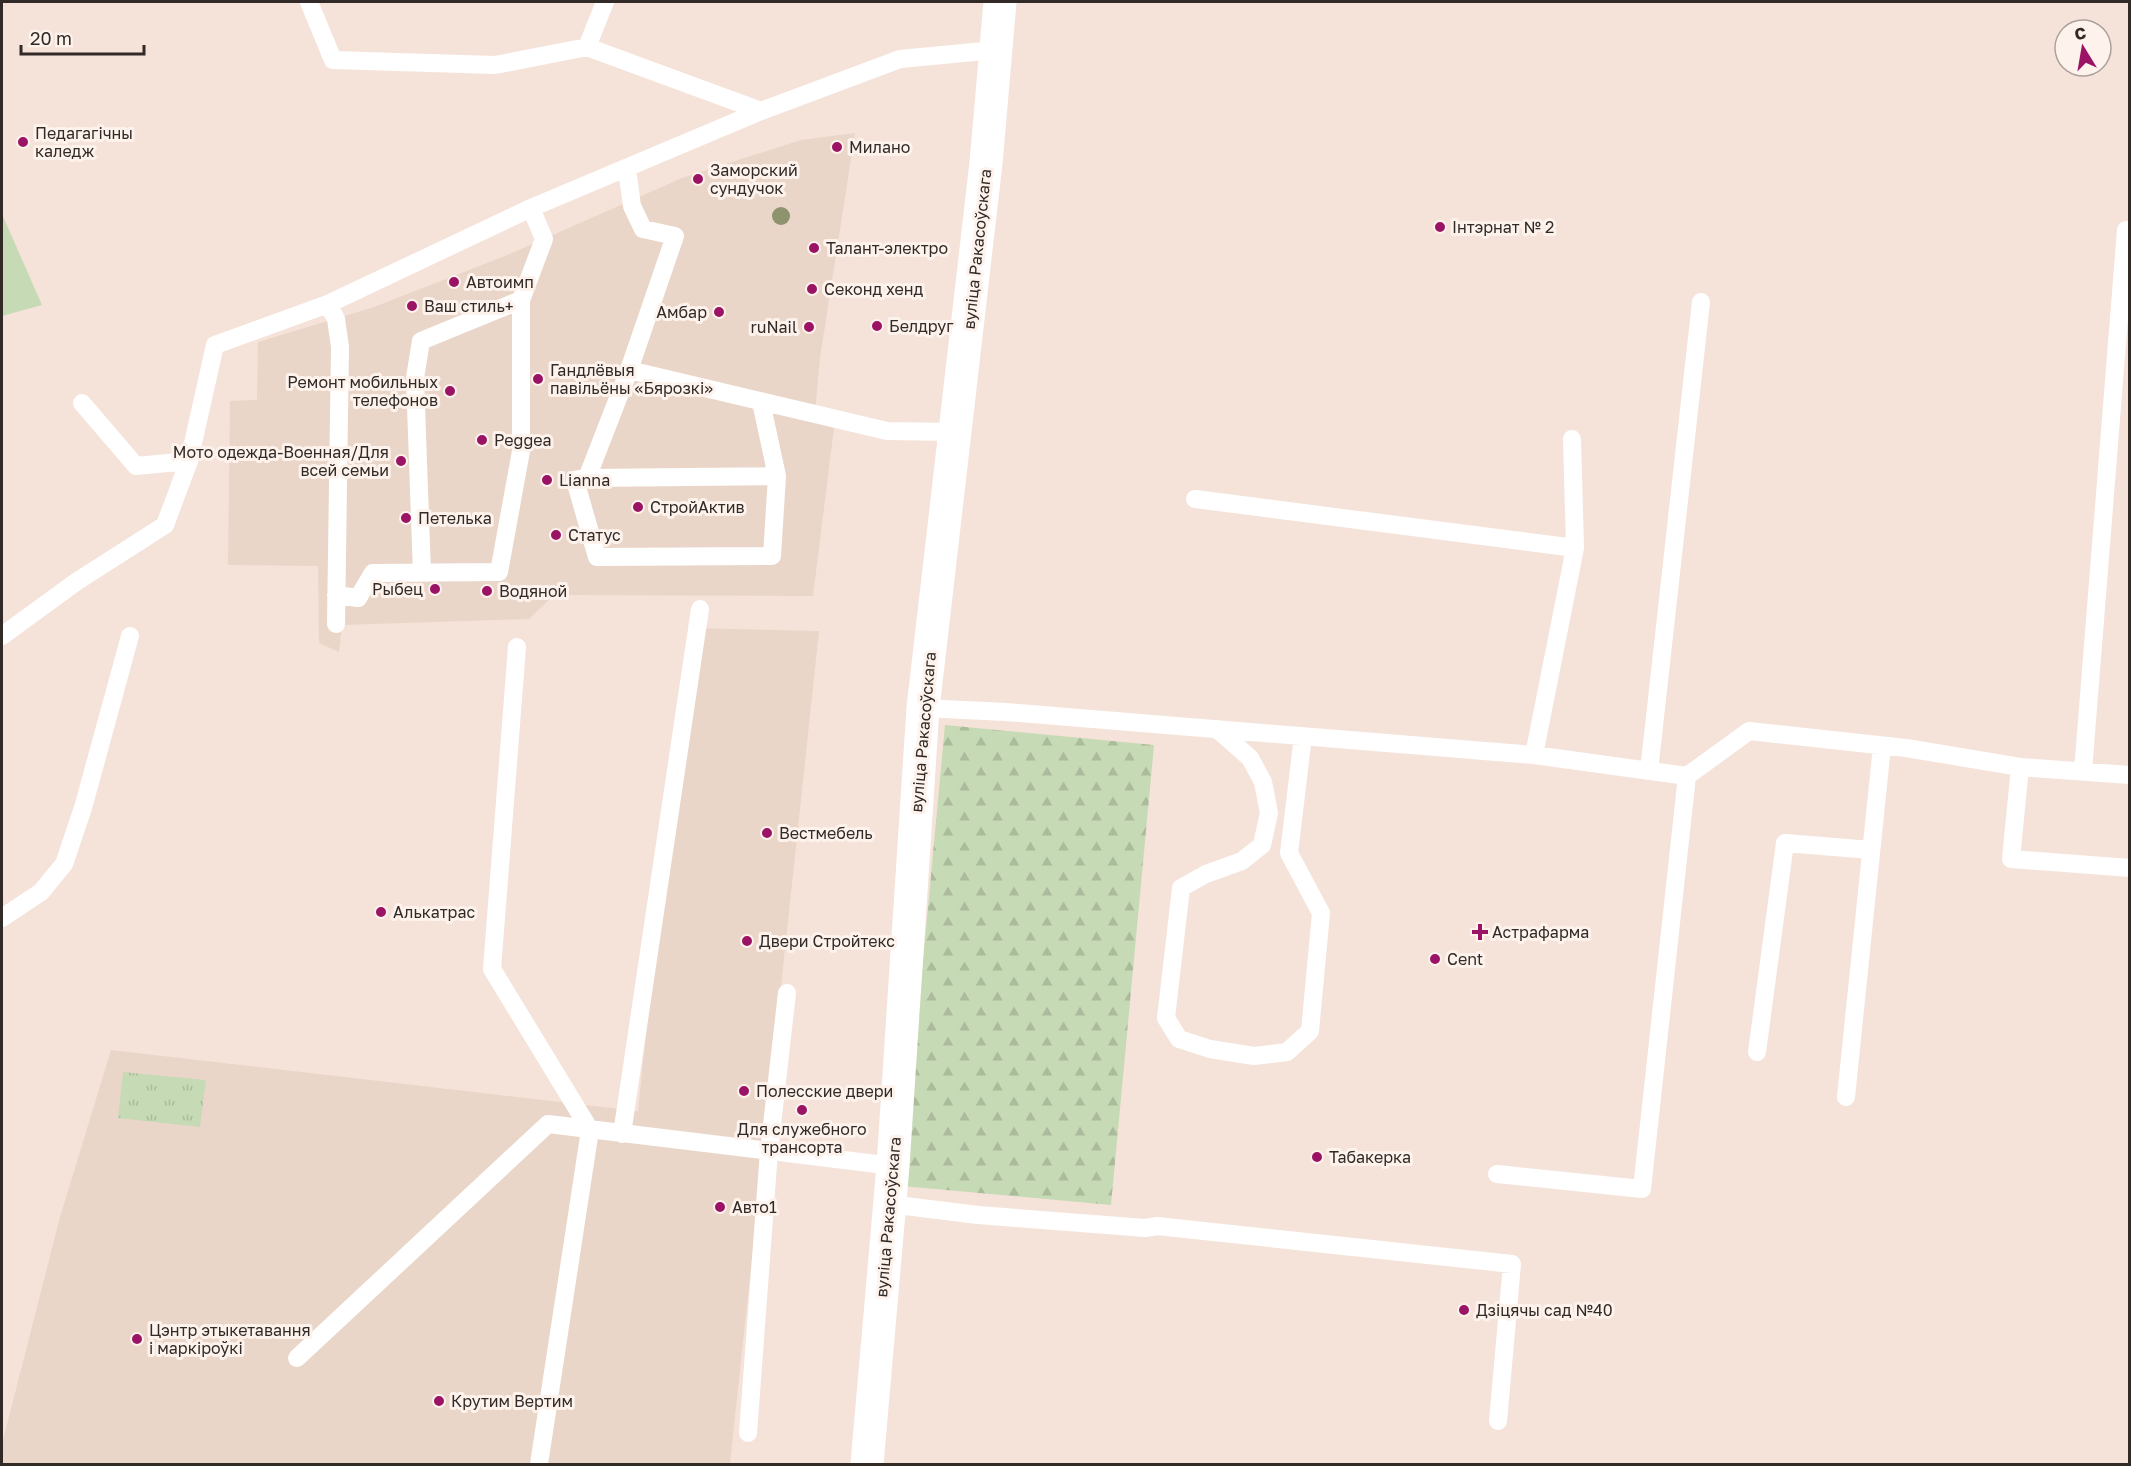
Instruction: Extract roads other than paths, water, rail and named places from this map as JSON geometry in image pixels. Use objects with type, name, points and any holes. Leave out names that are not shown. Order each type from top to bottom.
[{"type":"main road","name":"вуліца Ракасоўскага","points":[[867,1464],[893,1166],[922,708],[986,163],[1000,2]]},
{"type":"lane","points":[[309,2],[333,60],[495,65],[587,47],[761,111]]},
{"type":"lane","points":[[587,47],[605,2]]},
{"type":"lane","points":[[2,636],[76,582],[165,525],[189,461],[215,345],[328,304],[531,208],[761,111],[900,59],[995,50]]},
{"type":"lane","points":[[587,478],[629,370],[675,236],[643,229],[632,206],[627,169]]},
{"type":"lane","points":[[336,595],[358,598],[373,573],[499,572],[521,451],[521,300],[544,239],[531,208]]},
{"type":"lane","points":[[2083,771],[2126,230]]},
{"type":"lane","points":[[422,573],[415,378],[421,341],[521,300]]},
{"type":"lane","points":[[1649,771],[1701,302]]},
{"type":"lane","points":[[328,304],[336,319],[340,347],[336,624]]},
{"type":"lane","points":[[629,370],[887,431],[956,432]]},
{"type":"lane","points":[[761,402],[777,476],[772,556],[597,557],[575,480],[777,476]]},
{"type":"lane","points":[[82,403],[136,466],[189,461]]},
{"type":"lane","points":[[1534,755],[1575,548],[1572,439]]},
{"type":"lane","points":[[1195,499],[1575,548]]},
{"type":"lane","points":[[622,1134],[700,609]]},
{"type":"lane","points":[[2,918],[41,892],[64,864],[83,808],[130,636]]},
{"type":"lane","points":[[517,646],[492,969],[590,1130],[539,1464]]},
{"type":"lane","points":[[922,708],[1005,712],[1534,755],[1687,776],[1749,731],[1882,746],[2020,767],[2130,775]]},
{"type":"lane","points":[[1217,729],[1250,758],[1263,782],[1269,813],[1262,845],[1242,861],[1206,874],[1181,888],[1166,1018],[1179,1039],[1210,1049],[1254,1056],[1287,1052],[1311,1031],[1321,913],[1289,854],[1303,736]]},
{"type":"lane","points":[[1846,1097],[1882,746]]},
{"type":"lane","points":[[2020,767],[2011,860],[2130,868]]},
{"type":"lane","points":[[1497,1174],[1642,1189],[1687,776]]},
{"type":"lane","points":[[1757,1052],[1785,843],[1871,850]]},
{"type":"lane","points":[[748,1433],[769,1151],[788,993]]},
{"type":"lane","points":[[297,1358],[548,1124],[893,1166]]},
{"type":"lane","points":[[889,1204],[978,1215],[1146,1228],[1157,1226],[1512,1264],[1498,1421]]},
{"type":"place","name":"Педагагічны каледж","points":[[23,142]]},
{"type":"place","name":"Милано","points":[[837,147]]},
{"type":"place","name":"Заморский сундучок","points":[[698,179]]},
{"type":"place","name":"Інтэрнат № 2","points":[[1440,227]]},
{"type":"place","name":"Талант-электро","points":[[814,248]]},
{"type":"place","name":"Автоимп","points":[[454,282]]},
{"type":"place","name":"Секонд хенд","points":[[812,289]]},
{"type":"place","name":"Ваш стиль+","points":[[412,306]]},
{"type":"place","name":"Амбар","points":[[719,312]]},
{"type":"place","name":"Белдруг","points":[[877,326]]},
{"type":"place","name":"ruNail","points":[[809,327]]},
{"type":"place","name":"Гандлёвыя павільёны «Бярозкі»","points":[[538,379]]},
{"type":"place","name":"Ремонт мобильных телефонов","points":[[450,391]]},
{"type":"place","name":"Peggea","points":[[482,440]]},
{"type":"place","name":"Мото одежда-Военная/Для всей семьи","points":[[401,461]]},
{"type":"place","name":"Lianna","points":[[547,480]]},
{"type":"place","name":"СтройАктив","points":[[638,507]]},
{"type":"place","name":"Петелька","points":[[406,518]]},
{"type":"place","name":"Статус","points":[[556,535]]},
{"type":"place","name":"Рыбец","points":[[435,589]]},
{"type":"place","name":"Водяной","points":[[487,591]]},
{"type":"place","name":"Вестмебель","points":[[767,833]]},
{"type":"place","name":"Алькатрас","points":[[381,912]]},
{"type":"place","name":"Астрафарма","points":[[1480,932]]},
{"type":"place","name":"Двери Стройтекс","points":[[747,941]]},
{"type":"place","name":"Cent","points":[[1435,959]]},
{"type":"place","name":"Полесские двери","points":[[744,1091]]},
{"type":"place","name":"Для служебного трансорта","points":[[802,1110]]},
{"type":"place","name":"Табакерка","points":[[1317,1157]]},
{"type":"place","name":"Авто1","points":[[720,1207]]},
{"type":"place","name":"Дзіцячы сад №40","points":[[1464,1310]]},
{"type":"place","name":"Цэнтр этыкетавання і маркіроўкі","points":[[137,1339]]},
{"type":"place","name":"Крутим Вертим","points":[[439,1401]]}]
